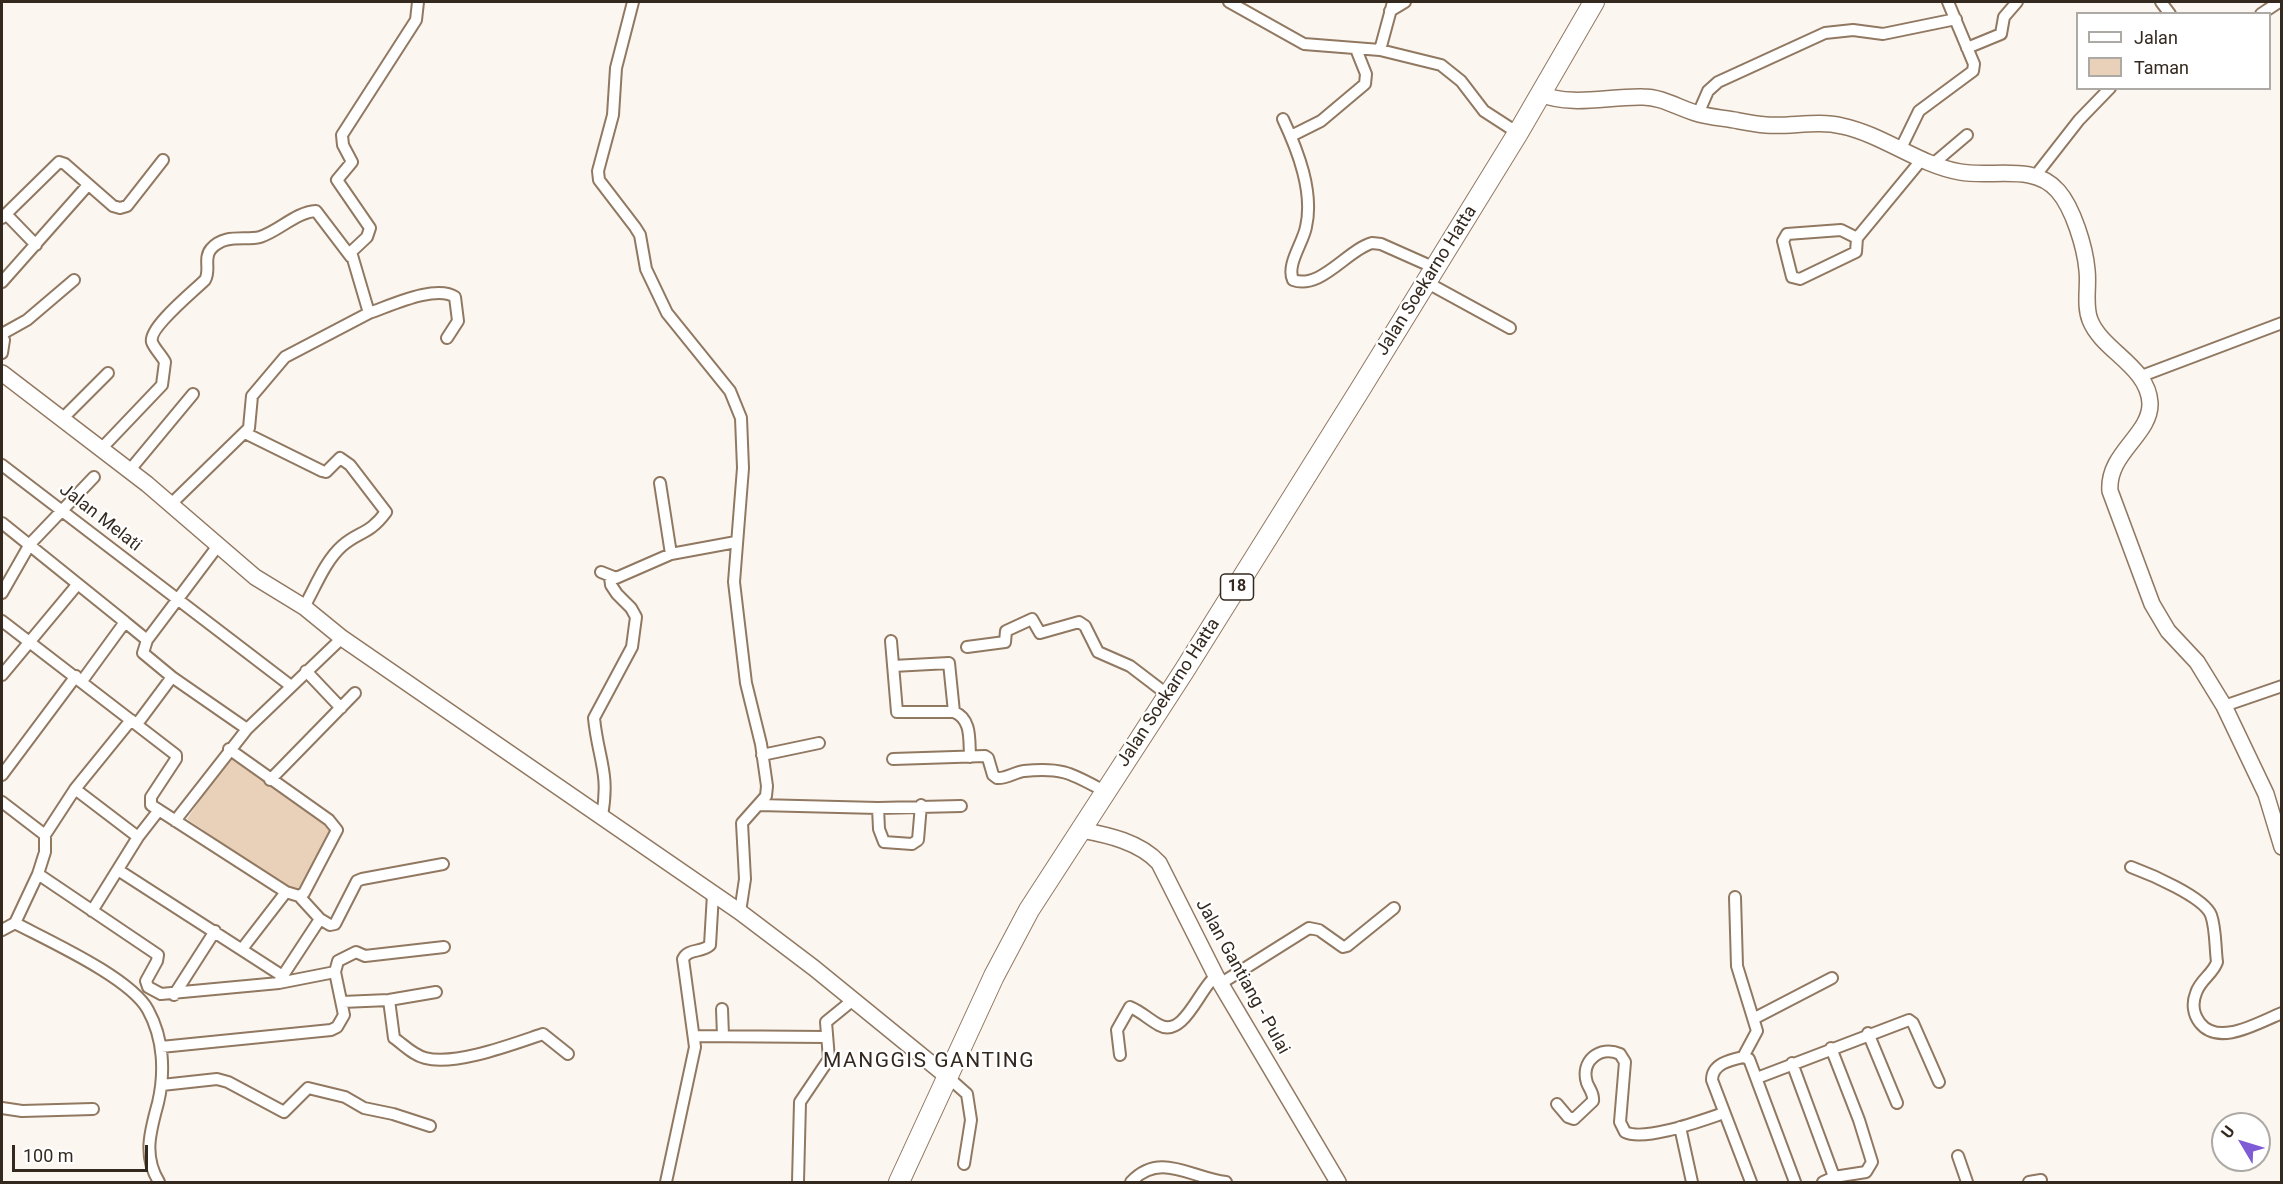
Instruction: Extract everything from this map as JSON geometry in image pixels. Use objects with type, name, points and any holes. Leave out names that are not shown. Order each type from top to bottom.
[{"type":"highway","name":"Jalan Soekarno Hatta","points":[[899,1182],[949,1078],[994,976],[1016,934],[1430,275],[1518,133],[1594,2]]},
{"type":"street","points":[[633,2],[616,68],[613,116],[598,171],[599,180],[640,236],[646,269],[668,313],[738,405],[743,436],[744,468],[734,582],[741,653],[762,755],[766,796],[747,814],[742,823],[745,879],[740,912]]},
{"type":"street","points":[[1229,2],[1304,44],[1380,50],[1441,65],[1451,70],[1484,111],[1518,133]]},
{"type":"street","points":[[1380,50],[1392,6],[1405,2]]},
{"type":"street","points":[[1901,148],[1919,111],[1973,71],[1974,64],[1948,2]]},
{"type":"street","points":[[1967,48],[2001,34],[2004,17],[2017,2]]},
{"type":"street","points":[[2264,12],[2279,2]]},
{"type":"street","points":[[351,257],[352,248],[367,237],[370,228],[337,180],[352,162],[343,145],[342,135],[416,20],[418,4]]},
{"type":"street","points":[[1698,114],[1708,91],[1718,82],[1825,33],[1853,30],[1883,34],[1956,19]]},
{"type":"street","points":[[1291,136],[1321,121],[1365,84],[1366,74],[1356,49]]},
{"type":"street","points":[[2036,175],[2079,120],[2108,90]]},
{"type":"street","points":[[1540,94],[1558,101],[1658,98],[1698,114],[1767,125],[1821,123],[1841,126],[1868,133],[1928,161],[1958,172],[1979,175],[2036,175],[2057,189],[2071,208],[2087,269],[2089,316],[2092,324],[2147,387],[2148,414],[2114,465],[2109,479],[2110,490],[2152,604],[2168,631],[2197,662],[2224,706],[2266,794],[2282,847]]},
{"type":"street","points":[[1283,119],[1291,136],[1307,189],[1308,209],[1301,245],[1291,268],[1293,280],[1305,281],[1319,276],[1371,243],[1381,244],[1510,328]]},
{"type":"street","points":[[1857,238],[1841,230],[1787,234],[1783,241],[1792,278],[1800,279],[1853,254],[1858,248],[1857,238],[1928,161],[1967,135]]},
{"type":"street","points":[[36,245],[4,216],[59,162],[65,164],[112,206],[120,208],[128,206],[163,160]]},
{"type":"street","points":[[2,282],[88,185]]},
{"type":"street","points":[[101,449],[162,385],[165,362],[152,343],[152,336],[159,324],[205,280],[210,269],[208,254],[218,243],[242,236],[261,237],[316,211],[351,257],[369,313]]},
{"type":"street","points":[[2,353],[4,340],[2,335],[27,320],[74,280]]},
{"type":"street","points":[[171,504],[245,433],[250,424],[252,396],[285,357],[369,313],[424,295],[449,293],[455,297],[458,321],[447,338]]},
{"type":"street","points":[[2139,376],[2282,323]]},
{"type":"street","points":[[2,373],[171,504],[217,547],[255,577],[304,607],[342,638],[740,912],[966,1090],[971,1120],[964,1164]]},
{"type":"street","points":[[62,419],[108,373]]},
{"type":"street","points":[[129,471],[194,394]]},
{"type":"street","points":[[245,433],[322,471],[326,472],[340,458],[350,465],[386,512],[372,529],[346,543],[334,554],[304,607]]},
{"type":"street","name":"Jalan Melati","points":[[2,465],[291,686]]},
{"type":"street","points":[[2,592],[30,544],[94,477]]},
{"type":"street","points":[[660,483],[671,554]]},
{"type":"street","points":[[2,523],[147,640]]},
{"type":"street","points":[[602,816],[607,790],[594,718],[632,647],[636,617],[631,608],[616,594],[606,575],[616,578],[671,554],[736,542]]},
{"type":"street","points":[[217,547],[147,640],[143,653],[172,677],[247,729]]},
{"type":"street","points":[[2,675],[77,585]]},
{"type":"street","points":[[967,647],[1005,642],[1006,631],[1027,620],[1034,621],[1040,633],[1078,622],[1085,626],[1098,652],[1130,666],[1168,695]]},
{"type":"street","points":[[2,621],[177,757],[151,797],[152,805],[286,892],[299,896],[330,925],[334,924],[357,881],[443,864]]},
{"type":"street","points":[[2,775],[126,622]]},
{"type":"street","points":[[176,821],[229,749],[247,729],[342,638]]},
{"type":"street","points":[[891,641],[897,712],[954,712],[962,715],[966,722],[970,757]]},
{"type":"street","points":[[893,666],[949,663],[954,712]]},
{"type":"street","points":[[306,671],[340,708]]},
{"type":"street","points":[[2,930],[15,922],[38,874],[45,852],[45,835],[75,789],[172,677]]},
{"type":"street","points":[[2224,706],[2280,690]]},
{"type":"street","points":[[270,780],[355,693]]},
{"type":"street","points":[[762,755],[819,743]]},
{"type":"street","points":[[229,749],[329,820],[337,830],[304,893],[299,896]]},
{"type":"street","points":[[893,759],[988,758],[993,775],[997,778],[1016,772],[1056,769],[1069,771],[1106,792]]},
{"type":"street","points":[[75,789],[138,837]]},
{"type":"street","points":[[2,802],[45,835]]},
{"type":"street","points":[[759,805],[834,805],[878,808],[921,805],[961,806]]},
{"type":"street","points":[[878,808],[879,829],[884,842],[912,844],[918,840],[921,805]]},
{"type":"street","points":[[92,911],[138,837],[159,810]]},
{"type":"street","name":"Jalan Gantiang - Pulai","points":[[1081,830],[1119,839],[1152,855],[1165,873],[1218,980],[1338,1182]]},
{"type":"street","points":[[2131,867],[2157,878],[2204,906],[2210,914],[2217,962],[2198,988],[2193,1004],[2197,1020],[2203,1027],[2213,1034],[2224,1034],[2282,1013]]},
{"type":"street","points":[[118,870],[242,949],[280,979]]},
{"type":"street","points":[[38,874],[158,955],[146,984],[161,994],[174,995],[335,972]]},
{"type":"street","points":[[242,949],[286,892]]},
{"type":"street","points":[[666,1182],[695,1056],[683,959],[689,952],[705,949],[710,945],[713,894]]},
{"type":"street","points":[[1735,897],[1737,966],[1755,1018],[1757,1036],[1743,1057],[1718,1066],[1712,1074],[1724,1113],[1751,1182]]},
{"type":"street","points":[[1120,1055],[1117,1030],[1130,1008],[1146,1014],[1160,1026],[1172,1027],[1185,1020],[1202,990],[1309,928],[1319,930],[1342,947],[1347,946],[1394,908]]},
{"type":"street","points":[[280,979],[320,918]]},
{"type":"street","points":[[15,922],[127,987],[148,1010],[161,1047],[162,1084],[149,1134],[149,1158],[159,1182]]},
{"type":"street","points":[[174,995],[215,931]]},
{"type":"street","points":[[161,1047],[325,1032],[340,1022],[344,1015],[335,972],[338,961],[356,952],[365,956],[444,947]]},
{"type":"street","points":[[1755,1018],[1832,978]]},
{"type":"street","points":[[342,1002],[389,1000],[436,992]]},
{"type":"street","points":[[389,1000],[394,1038],[423,1058],[441,1060],[487,1053],[543,1034],[568,1054]]},
{"type":"street","points":[[798,1182],[800,1102],[829,1059],[826,1022],[853,1000]]},
{"type":"street","points":[[722,1009],[723,1036]]},
{"type":"street","points":[[1756,1078],[1831,1047],[1909,1020],[1913,1023],[1939,1082]]},
{"type":"street","points":[[1868,1033],[1897,1103]]},
{"type":"street","points":[[694,1036],[827,1037]]},
{"type":"street","points":[[1823,1182],[1866,1172],[1872,1162],[1831,1047]]},
{"type":"street","points":[[1557,1104],[1571,1119],[1578,1117],[1594,1099],[1587,1080],[1588,1065],[1595,1054],[1613,1051],[1620,1054],[1625,1062],[1621,1128],[1630,1135],[1680,1127],[1724,1113]]},
{"type":"street","points":[[1743,1057],[1749,1059],[1795,1182]]},
{"type":"street","points":[[1792,1063],[1835,1180]]},
{"type":"street","points":[[162,1084],[217,1079],[228,1082],[284,1112],[308,1088],[345,1097],[364,1108],[393,1114],[430,1126]]},
{"type":"street","points":[[2,1108],[22,1111],[93,1109]]},
{"type":"street","points":[[1680,1127],[1692,1182]]},
{"type":"street","points":[[1958,1156],[1967,1182]]},
{"type":"street","points":[[1131,1182],[1146,1169],[1163,1166],[1213,1182],[1226,1182]]},
{"type":"street","points":[[2029,1182],[2041,1180]]},
{"type":"green space","points":[[231,755],[340,829],[295,893],[187,819]]},
{"type":"district","name":"MANGGIS GANTING","points":[[929,1062]]}]
